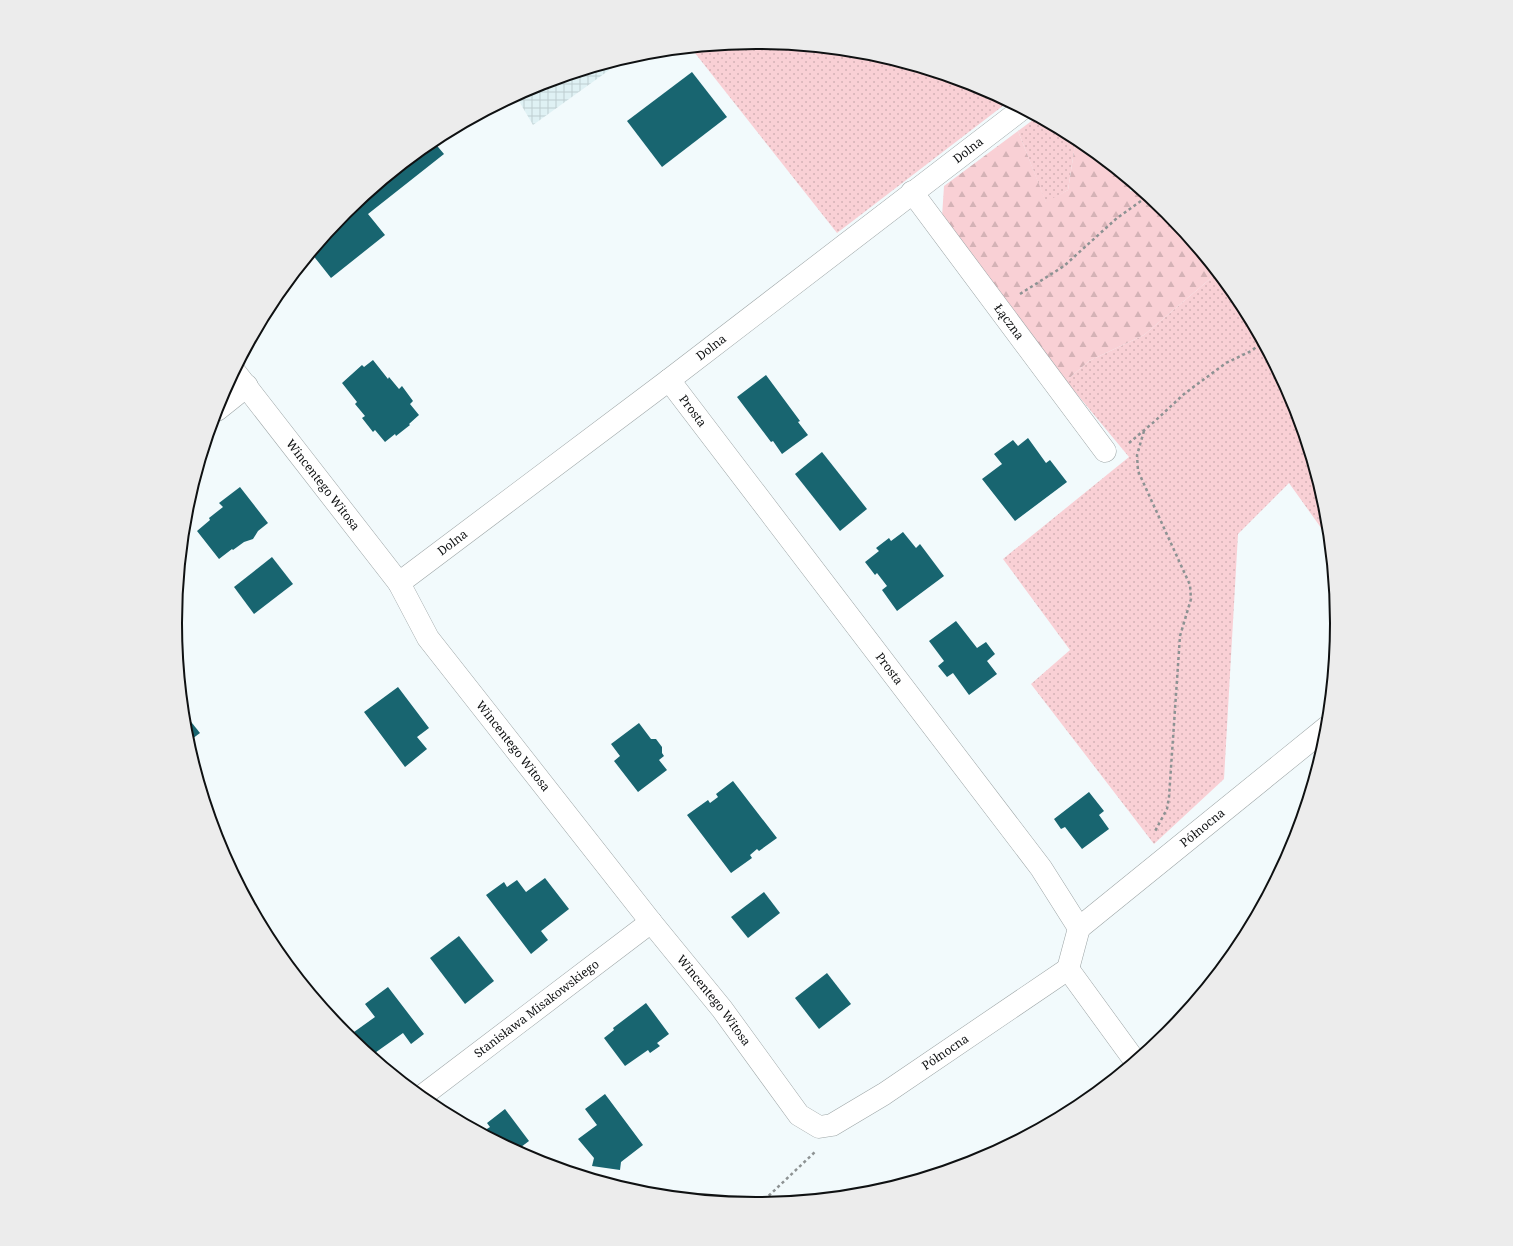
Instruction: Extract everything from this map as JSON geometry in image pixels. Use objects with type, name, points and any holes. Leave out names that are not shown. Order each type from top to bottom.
[{"type":"street","name":"Dolna","points":[[399,583],[669,380],[1018,112]]},
{"type":"street","name":"Łączna","points":[[912,192],[1105,452]]},
{"type":"street","points":[[232,391],[241,379]]},
{"type":"street","name":"Wincentego Witosa","points":[[241,379],[399,583],[428,638],[651,922],[722,1009],[799,1115],[825,1126]]},
{"type":"street","name":"Prosta","points":[[669,380],[1041,868],[1079,928]]},
{"type":"street","name":"Północna","points":[[1079,928],[1319,733]]},
{"type":"street","name":"Stanisława Misakowskiego","points":[[427,1092],[651,922]]},
{"type":"street","points":[[1079,928],[1068,969],[1133,1057]]},
{"type":"street","name":"Północna","points":[[825,1126],[884,1094],[1068,969]]},
{"type":"path","points":[[998,308],[1064,266],[1117,218],[1144,199]]},
{"type":"path","points":[[1127,444],[1144,431],[1184,394],[1226,363],[1251,351],[1259,345]]},
{"type":"path","points":[[1144,431],[1137,455],[1138,471],[1190,585],[1191,599],[1180,636],[1169,797],[1167,809],[1153,835]]},
{"type":"path","points":[[768,1197],[819,1149],[825,1126]]},
{"type":"shaded area","points":[[612,68],[533,125],[519,101],[572,79]]},
{"type":"green space","points":[[756,49],[794,50],[868,60],[941,79],[1004,105],[837,233],[695,53]]},
{"type":"green space","points":[[1033,120],[1075,146],[1068,190],[1046,203],[1018,131]]},
{"type":"green space","points":[[1018,131],[1046,202],[1068,190],[1075,146],[1130,187],[1130,191],[1135,191],[1188,245],[1213,276],[1144,335],[1089,361],[1066,381],[942,217],[944,186]]},
{"type":"green space","points":[[1213,276],[1234,304],[1254,336],[1287,403],[1311,474],[1323,530],[1289,483],[1238,534],[1224,779],[1154,844],[1031,684],[1070,650],[1003,559],[1129,457],[1066,381],[1089,361],[1144,335]]},
{"type":"building","points":[[692,72],[727,117],[662,167],[627,121]]},
{"type":"building","points":[[438,146],[444,154],[368,214],[385,235],[331,278],[315,257],[351,217],[378,191]]},
{"type":"building","points":[[373,360],[388,379],[389,377],[399,389],[402,386],[413,401],[410,404],[419,415],[409,424],[410,425],[396,436],[395,434],[385,442],[375,430],[373,432],[362,418],[365,416],[355,404],[357,402],[342,383],[362,365],[364,367]]},
{"type":"building","points":[[766,375],[800,421],[798,422],[808,435],[782,454],[737,397]]},
{"type":"building","points":[[1028,438],[1046,463],[1050,460],[1067,482],[1015,521],[982,479],[1002,464],[994,454],[1013,440],[1018,446]]},
{"type":"building","points":[[822,452],[867,509],[840,531],[795,474]]},
{"type":"building","points":[[240,487],[268,523],[258,531],[253,539],[244,542],[233,550],[232,549],[219,559],[197,531],[210,520],[209,518],[223,507],[219,503]]},
{"type":"building","points":[[903,532],[916,548],[920,544],[944,576],[897,611],[882,590],[887,586],[877,573],[875,575],[865,562],[879,551],[876,548],[889,538],[891,541]]},
{"type":"building","points":[[272,557],[293,584],[254,614],[234,587]]},
{"type":"building","points":[[956,621],[977,648],[986,642],[995,654],[987,661],[997,674],[969,695],[953,673],[947,677],[938,666],[944,661],[929,641]]},
{"type":"building","points":[[398,687],[429,728],[417,737],[427,749],[405,767],[364,712]]},
{"type":"building","points":[[192,723],[200,733],[194,737]]},
{"type":"building","points":[[639,723],[651,739],[656,739],[662,747],[662,753],[664,756],[659,760],[667,770],[638,792],[614,761],[620,756],[611,744]]},
{"type":"building","points":[[733,781],[777,838],[759,851],[757,849],[750,855],[752,858],[731,873],[687,815],[708,800],[710,803],[718,797],[716,794]]},
{"type":"building","points":[[1089,792],[1104,811],[1099,815],[1109,829],[1082,849],[1065,827],[1061,829],[1054,819]]},
{"type":"building","points":[[545,878],[569,909],[541,931],[548,940],[531,954],[486,895],[504,882],[507,887],[517,880],[526,892]]},
{"type":"building","points":[[764,892],[780,913],[748,938],[731,917]]},
{"type":"building","points":[[459,936],[494,981],[465,1004],[430,958]]},
{"type":"building","points":[[827,973],[851,1004],[819,1029],[795,998]]},
{"type":"building","points":[[388,987],[424,1034],[411,1044],[403,1033],[375,1053],[354,1032],[375,1017],[365,1004]]},
{"type":"building","points":[[646,1003],[669,1034],[657,1043],[660,1046],[650,1053],[648,1050],[625,1066],[604,1038],[614,1030],[613,1028]]},
{"type":"building","points":[[605,1094],[643,1145],[621,1162],[620,1170],[592,1166],[594,1158],[578,1139],[597,1125],[585,1109]]},
{"type":"building","points":[[505,1109],[529,1141],[522,1146],[486,1129],[490,1127],[487,1123]]}]
